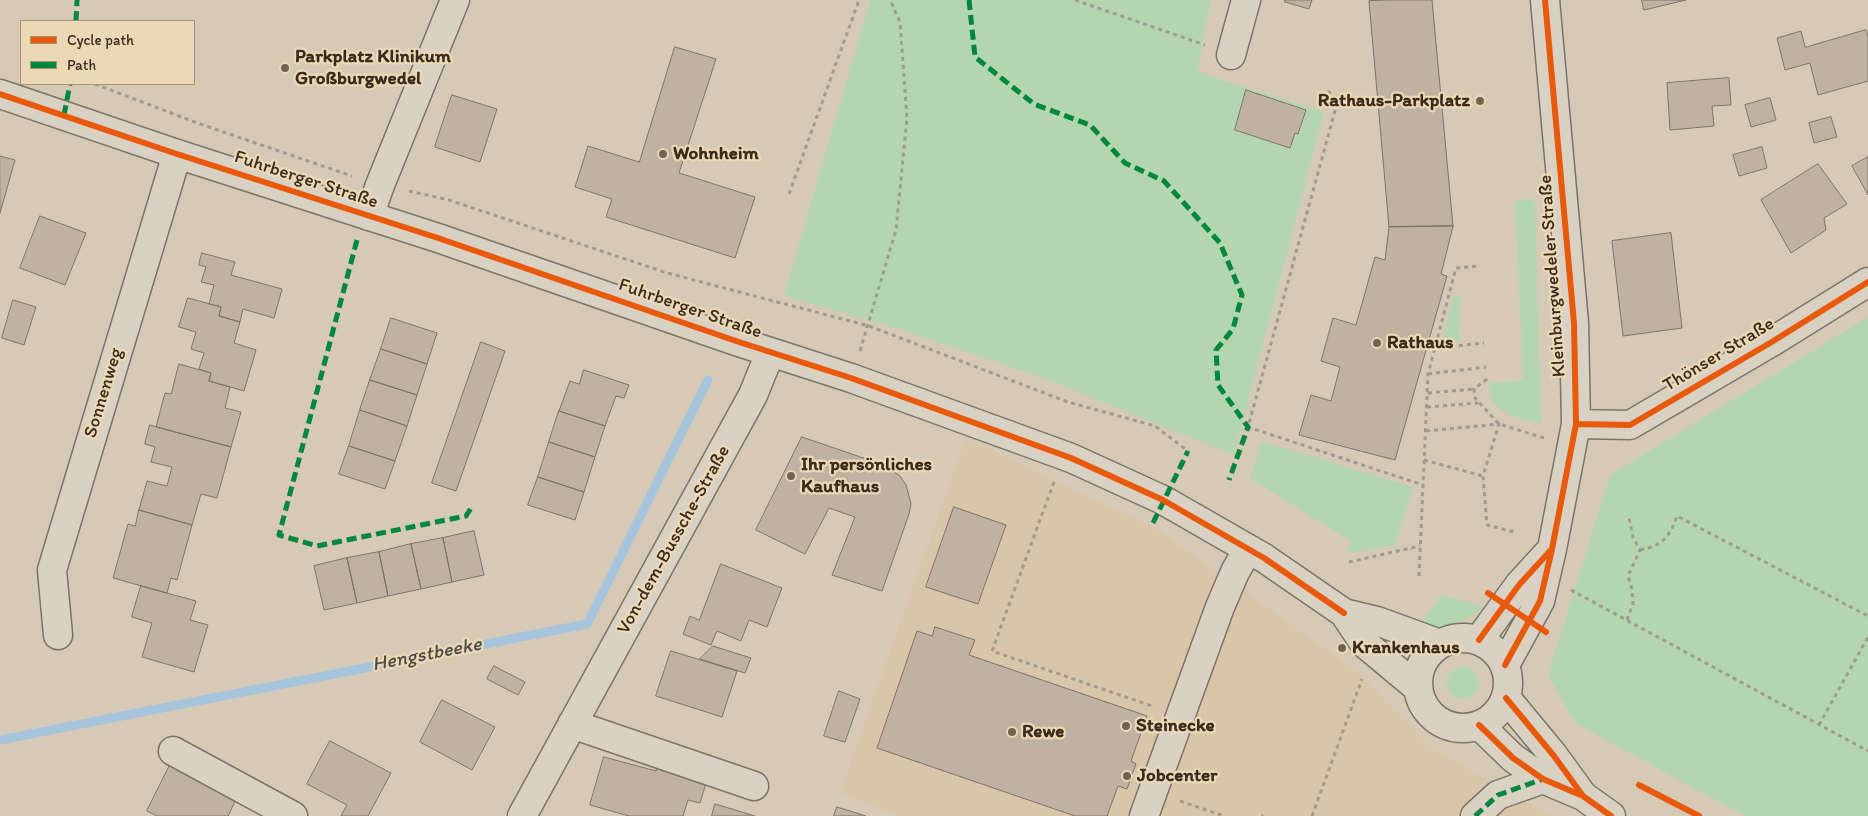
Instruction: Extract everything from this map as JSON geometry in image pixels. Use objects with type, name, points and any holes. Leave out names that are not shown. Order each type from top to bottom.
[{"type":"main road","points":[[369,216],[455,0]]},
{"type":"main road","points":[[1231,55],[1246,0]]},
{"type":"main road","name":"Kleinburgwedeler Straße","points":[[1505,665],[1540,601],[1576,424],[1574,323],[1545,0]]},
{"type":"main road","name":"Fuhrberger Straße","points":[[0,94],[851,378],[1071,458],[1163,500],[1264,558],[1344,613],[1377,621],[1440,644]]},
{"type":"main road","name":"Sonnenweg","points":[[58,636],[52,570],[177,154]]},
{"type":"main road","name":"Thönser Straße","points":[[1576,424],[1630,425],[1868,282]]},
{"type":"main road","name":"Von-dem-Bussche-Straße","points":[[522,816],[753,395],[770,352]]},
{"type":"main road","points":[[1479,640],[1519,585],[1552,549]]},
{"type":"main road","points":[[1148,804],[1220,607],[1235,572],[1248,550]]},
{"type":"main road","name":"Fuhrberger Straße","points":[[1344,613],[1364,643],[1418,688]]},
{"type":"main road","points":[[1466,638],[1479,640],[1499,654],[1505,665],[1508,676],[1506,698],[1500,710],[1490,719],[1479,725],[1466,728],[1452,726],[1440,721],[1429,712],[1422,701],[1418,688],[1419,675],[1423,663],[1430,652],[1440,644],[1452,639],[1466,638]]},
{"type":"main road","points":[[1506,698],[1554,756],[1583,796]]},
{"type":"main road","points":[[572,724],[754,786]]},
{"type":"main road","points":[[1479,725],[1513,758],[1543,779],[1583,796],[1611,816]]},
{"type":"main road","points":[[173,751],[294,816]]},
{"type":"main road","points":[[1474,816],[1498,795],[1543,779]]},
{"type":"path","points":[[789,194],[859,0]]},
{"type":"path","points":[[851,378],[869,326],[896,230],[907,118],[900,22],[890,0]]},
{"type":"path","points":[[1075,0],[1231,55]]},
{"type":"path","points":[[98,85],[200,124],[380,185],[449,200],[666,273],[869,326],[1068,402],[1155,426],[1188,451]]},
{"type":"path","points":[[1328,90],[1338,100],[1248,427],[1423,485]]},
{"type":"path","points":[[1418,576],[1428,374],[1456,268],[1479,266]]},
{"type":"path","points":[[1435,348],[1484,343]]},
{"type":"path","points":[[1428,374],[1486,367]]},
{"type":"path","points":[[1428,393],[1474,389],[1487,379]]},
{"type":"path","points":[[1474,389],[1474,398],[1499,424]]},
{"type":"path","points":[[1427,407],[1479,403]]},
{"type":"path","points":[[1499,424],[1483,476],[1486,525],[1514,532]]},
{"type":"path","points":[[1426,431],[1499,424],[1544,438]]},
{"type":"path","points":[[1424,460],[1483,476]]},
{"type":"path","points":[[1057,475],[992,651],[1181,716]]},
{"type":"path","points":[[1640,550],[1654,547],[1665,540],[1671,532],[1677,516],[1868,616]]},
{"type":"path","points":[[1630,518],[1633,537],[1640,550]]},
{"type":"path","points":[[1349,562],[1420,546]]},
{"type":"path","points":[[1627,620],[1633,604],[1632,589],[1628,576],[1640,550]]},
{"type":"path","points":[[1566,588],[1868,751]]},
{"type":"path","points":[[1820,725],[1868,637]]},
{"type":"path","points":[[1312,816],[1365,672]]},
{"type":"path","points":[[1148,804],[1224,816]]},
{"type":"shaded area","points":[[966,438],[1155,528],[1355,670],[1435,751],[1552,816],[899,816],[840,792]]},
{"type":"green space","points":[[870,0],[1211,0],[1197,72],[1324,112],[1234,455],[1049,380],[894,327],[784,296]]},
{"type":"green space","points":[[1535,199],[1541,423],[1511,415],[1498,407],[1490,395],[1489,383],[1523,381],[1515,201]]},
{"type":"green space","points":[[1454,295],[1460,295],[1459,341],[1441,343]]},
{"type":"green space","points":[[1868,317],[1868,816],[1745,816],[1575,723],[1548,675],[1610,475]]},
{"type":"green space","points":[[1261,441],[1413,487],[1395,545],[1352,553],[1347,550],[1352,542],[1250,478]]},
{"type":"green space","points":[[1441,595],[1484,607],[1462,621],[1446,625],[1419,626]]},
{"type":"green space","points":[[1463,667],[1475,671],[1479,683],[1475,695],[1463,699],[1451,695],[1447,683],[1451,671]]},
{"type":"building","points":[[1285,0],[1312,0],[1309,9],[1285,2]]},
{"type":"building","points":[[1432,0],[1453,226],[1389,227],[1369,1]]},
{"type":"building","points":[[1642,0],[1686,0],[1644,10]]},
{"type":"building","points":[[1866,30],[1868,37],[1868,81],[1818,95],[1810,63],[1785,70],[1777,38],[1801,31],[1805,47]]},
{"type":"building","name":"Wohnheim","points":[[675,47],[716,59],[679,173],[755,197],[735,258],[606,217],[612,199],[575,187],[588,146],[639,162]]},
{"type":"building","points":[[1729,78],[1731,105],[1712,106],[1714,126],[1670,130],[1667,83]]},
{"type":"building","points":[[1246,90],[1306,110],[1298,134],[1295,133],[1290,148],[1235,130]]},
{"type":"building","points":[[452,95],[497,109],[480,162],[435,147]]},
{"type":"building","points":[[1770,98],[1776,120],[1751,127],[1745,105]]},
{"type":"building","points":[[1831,117],[1837,137],[1814,143],[1809,123]]},
{"type":"building","points":[[1762,147],[1767,168],[1739,176],[1733,155]]},
{"type":"building","points":[[0,156],[15,160],[0,213]]},
{"type":"building","points":[[1868,157],[1868,195],[1852,166]]},
{"type":"building","points":[[1818,164],[1847,204],[1824,218],[1826,230],[1791,253],[1761,200]]},
{"type":"building","points":[[40,216],[86,233],[65,285],[20,268]]},
{"type":"building","name":"Rathaus","points":[[1453,226],[1441,274],[1447,276],[1395,460],[1299,435],[1311,395],[1331,401],[1340,367],[1321,361],[1333,318],[1356,325],[1375,257],[1385,260],[1389,227]]},
{"type":"building","points":[[1671,233],[1682,328],[1623,336],[1612,241]]},
{"type":"building","points":[[202,253],[235,262],[231,275],[282,289],[274,318],[243,309],[240,322],[219,316],[221,307],[209,304],[214,285],[201,282],[206,267],[199,265]]},
{"type":"building","points":[[188,298],[221,307],[219,316],[240,322],[234,343],[256,350],[244,391],[209,381],[211,373],[199,369],[204,353],[191,349],[196,332],[179,327]]},
{"type":"building","points":[[13,300],[36,307],[24,345],[2,338]]},
{"type":"building","points":[[391,318],[437,333],[427,364],[381,349]]},
{"type":"building","points":[[481,342],[505,351],[456,491],[432,483]]},
{"type":"building","points":[[381,349],[427,364],[417,395],[370,380]]},
{"type":"building","points":[[179,364],[211,373],[209,381],[230,387],[225,408],[241,412],[231,447],[156,427],[165,393],[171,394]]},
{"type":"building","points":[[584,370],[629,385],[624,398],[616,396],[605,426],[559,411],[570,381],[579,384]]},
{"type":"building","points":[[370,380],[417,395],[407,426],[360,410]]},
{"type":"building","points":[[360,410],[407,426],[395,461],[349,446]]},
{"type":"building","points":[[559,411],[605,426],[595,457],[549,442]]},
{"type":"building","points":[[150,425],[231,447],[217,498],[201,494],[192,525],[139,510],[147,481],[167,486],[172,467],[151,462],[155,447],[145,444]]},
{"type":"building","points":[[802,437],[884,465],[900,476],[906,485],[911,504],[909,514],[882,591],[832,575],[855,517],[829,508],[805,554],[756,530]]},
{"type":"building","points":[[549,442],[595,457],[584,492],[538,477]]},
{"type":"building","points":[[349,446],[395,461],[385,489],[339,474]]},
{"type":"building","points":[[538,477],[584,492],[575,520],[528,505]]},
{"type":"building","points":[[954,507],[1006,525],[978,604],[926,587]]},
{"type":"building","points":[[139,510],[192,525],[177,580],[171,578],[167,593],[113,578],[128,524],[135,526]]},
{"type":"building","points":[[474,531],[484,575],[452,582],[443,538]]},
{"type":"building","points":[[443,538],[452,582],[421,589],[411,544]]},
{"type":"building","points":[[411,544],[421,589],[388,596],[379,552]]},
{"type":"building","points":[[379,552],[388,596],[357,603],[347,558]]},
{"type":"building","points":[[347,558],[357,603],[324,610],[314,566]]},
{"type":"building","points":[[721,564],[782,588],[767,627],[749,620],[741,641],[717,631],[711,645],[683,634],[690,616],[699,620]]},
{"type":"building","points":[[141,586],[196,601],[190,620],[208,625],[194,672],[142,657],[152,623],[132,617]]},
{"type":"building","name":"Rewe","points":[[935,627],[975,640],[969,655],[1147,716],[1131,761],[1136,764],[1127,789],[1118,786],[1107,816],[1075,816],[877,748],[917,631],[932,636]]},
{"type":"building","points":[[713,646],[751,658],[745,673],[700,659]]},
{"type":"building","points":[[671,651],[737,671],[722,717],[656,696]]},
{"type":"building","points":[[494,666],[525,682],[518,695],[487,679]]},
{"type":"building","points":[[839,691],[860,699],[845,742],[824,736]]},
{"type":"building","points":[[442,700],[495,727],[472,770],[420,742]]},
{"type":"building","points":[[330,741],[391,773],[368,816],[341,816],[347,805],[307,784]]},
{"type":"building","points":[[604,757],[656,771],[657,766],[707,780],[700,803],[688,800],[683,816],[629,816],[590,805]]},
{"type":"building","points":[[171,763],[238,795],[228,816],[157,816],[147,811]]},
{"type":"building","points":[[715,804],[755,816],[712,816]]},
{"type":"building","points":[[837,807],[866,816],[834,816]]},
{"type":"waterway","name":"Hengstbeeke","points":[[0,740],[587,624],[708,380]]},
{"type":"marked path","points":[[76,20],[77,0]]},
{"type":"marked path","points":[[969,0],[975,57],[1034,104],[1090,125],[1125,163],[1164,181],[1220,243],[1242,295],[1233,329],[1216,350],[1218,385],[1248,427],[1229,480]]},
{"type":"marked path","points":[[64,115],[70,85]]},
{"type":"marked path","points":[[357,240],[279,535],[317,546],[466,516],[473,505]]},
{"type":"marked path","points":[[1153,523],[1188,451]]},
{"type":"marked path","points":[[1475,816],[1498,795],[1543,779]]},
{"type":"cycle path","points":[[1505,665],[1540,601],[1576,424],[1574,323],[1545,0]]},
{"type":"cycle path","points":[[0,94],[177,154],[438,238],[736,341],[851,378],[1071,458],[1163,500],[1264,558],[1344,613]]},
{"type":"cycle path","points":[[1576,424],[1630,425],[1770,343],[1868,282]]},
{"type":"cycle path","points":[[1479,640],[1519,585],[1550,551]]},
{"type":"cycle path","points":[[1488,593],[1546,632]]},
{"type":"cycle path","points":[[1506,698],[1554,756],[1583,796]]},
{"type":"cycle path","points":[[1479,725],[1513,758],[1543,779],[1583,796],[1611,816]]},
{"type":"cycle path","points":[[1639,785],[1699,816]]},
{"type":"place","name":"Parkplatz Klinikum Großburgwedel","points":[[285,68]]},
{"type":"place","name":"Rathaus-Parkplatz","points":[[1480,101]]},
{"type":"place","name":"Wohnheim","points":[[663,154]]},
{"type":"place","name":"Rathaus","points":[[1377,343]]},
{"type":"place","name":"Ihr persönliches Kaufhaus","points":[[791,476]]},
{"type":"place","name":"Krankenhaus","points":[[1342,648]]},
{"type":"place","name":"Steinecke","points":[[1126,726]]},
{"type":"place","name":"Rewe","points":[[1012,732]]},
{"type":"place","name":"Jobcenter","points":[[1127,776]]}]
